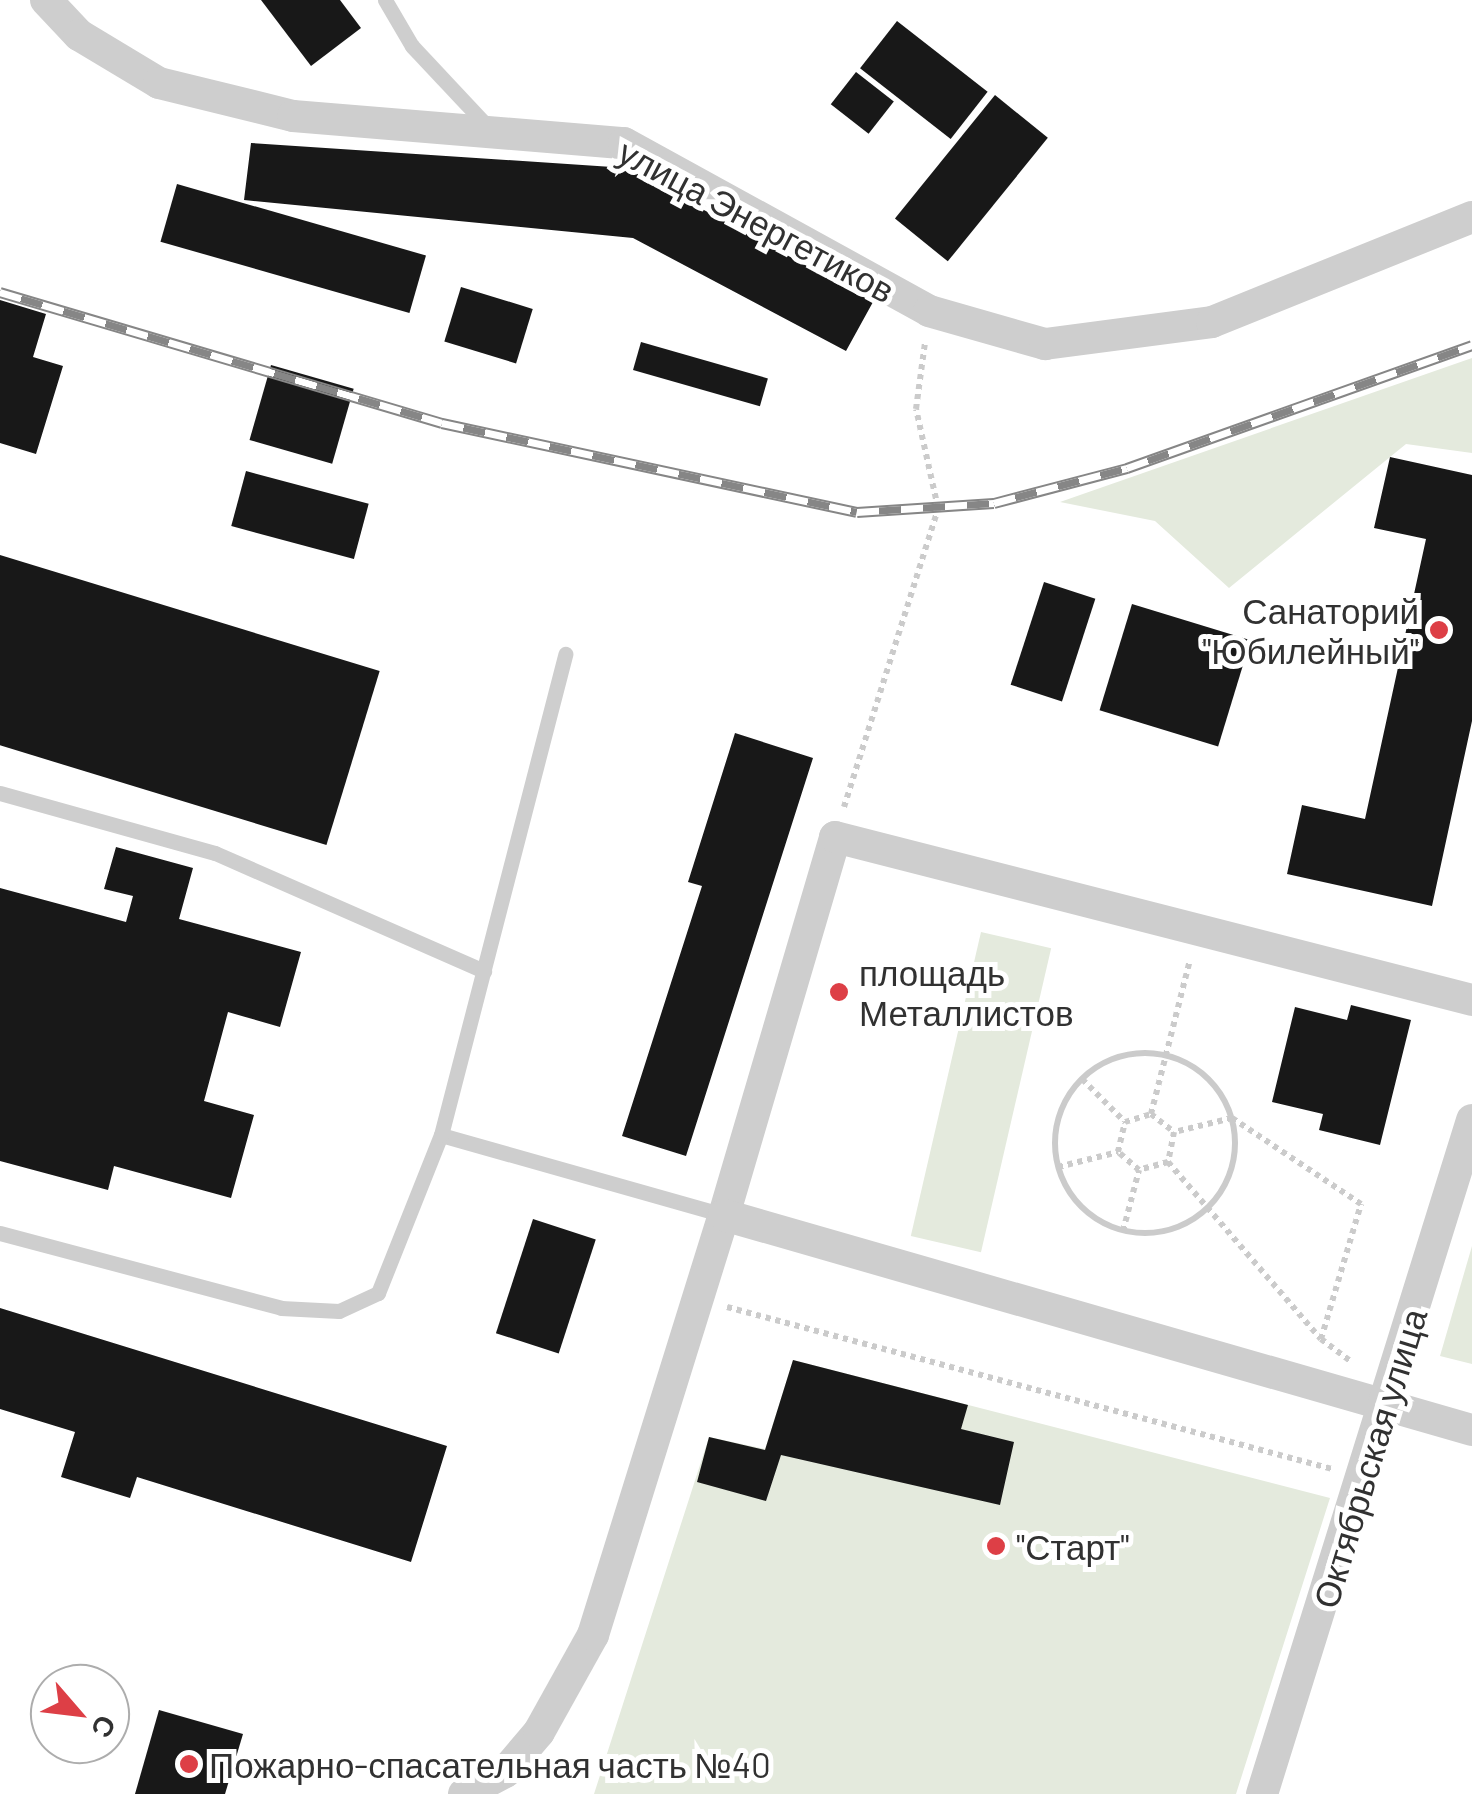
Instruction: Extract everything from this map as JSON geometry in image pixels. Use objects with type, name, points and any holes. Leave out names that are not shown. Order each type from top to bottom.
[{"type":"street","name":"улица Энергетиков","points":[[46,0],[79,35],[159,83],[292,116],[624,143],[929,311],[1046,344],[1212,322],[1472,217]]},
{"type":"street","points":[[464,1794],[505,1772],[540,1732],[593,1635],[724,1214],[835,836],[1472,1000]]},
{"type":"street","name":"Октябрьская улица","points":[[1262,1794],[1388,1405],[1472,1120]]},
{"type":"street","points":[[724,1214],[1472,1430]]},
{"type":"lane","points":[[385,0],[412,46],[494,132]]},
{"type":"lane","points":[[0,1232],[281,1308],[339,1311],[385,1282],[441,1135],[565,654]]},
{"type":"lane","points":[[0,792],[215,853],[484,971]]},
{"type":"lane","points":[[441,1135],[724,1214]]},
{"type":"path","points":[[835,836],[938,508],[916,409],[929,311]]},
{"type":"path","points":[[1152,1114],[1198,930]]},
{"type":"path","points":[[1165,1055],[1207,1077],[1232,1118],[1236,1150],[1211,1206],[1170,1230],[1123,1231],[1081,1208],[1058,1167],[1058,1119],[1082,1079],[1106,1061],[1165,1055]]},
{"type":"path","points":[[1082,1079],[1125,1122]]},
{"type":"path","points":[[1125,1122],[1152,1114]]},
{"type":"path","points":[[1152,1114],[1174,1132]]},
{"type":"path","points":[[1174,1132],[1232,1118],[1360,1204],[1321,1339]]},
{"type":"path","points":[[1118,1152],[1125,1122]]},
{"type":"path","points":[[1168,1162],[1174,1132]]},
{"type":"path","points":[[1058,1167],[1118,1152]]},
{"type":"path","points":[[1118,1152],[1139,1170]]},
{"type":"path","points":[[1168,1162],[1211,1206],[1321,1339],[1359,1366]]},
{"type":"path","points":[[1139,1170],[1168,1162]]},
{"type":"path","points":[[1123,1231],[1139,1170]]},
{"type":"path","points":[[726,1308],[1338,1471]]},
{"type":"shaded area","points":[[1472,358],[1472,453],[1406,444],[1229,588],[1155,521],[1060,502]]},
{"type":"shaded area","points":[[981,932],[1051,948],[981,1252],[911,1236]]},
{"type":"shaded area","points":[[1472,1246],[1472,1364],[1440,1356]]},
{"type":"shaded area","name":"\"Старт\"","points":[[793,1360],[1330,1498],[1236,1794],[594,1794],[709,1437],[765,1449]]},
{"type":"building","points":[[261,0],[340,0],[361,28],[311,66]]},
{"type":"building","points":[[897,21],[988,92],[951,139],[860,68]]},
{"type":"building","points":[[856,72],[894,102],[869,134],[831,104]]},
{"type":"building","points":[[995,95],[1048,138],[948,261],[895,219]]},
{"type":"building","points":[[251,143],[627,168],[873,302],[846,351],[633,238],[244,200]]},
{"type":"building","points":[[177,184],[426,255],[409,313],[160,242]]},
{"type":"building","points":[[461,287],[533,309],[516,363],[444,342]]},
{"type":"building","points":[[0,300],[46,314],[33,357],[63,366],[36,454],[0,443]]},
{"type":"building","points":[[641,342],[768,378],[760,406],[633,370]]},
{"type":"building","points":[[271,365],[354,389],[332,464],[250,440]]},
{"type":"building","name":"Санаторий \"Юбилейный\"","points":[[1390,457],[1472,475],[1472,721],[1432,906],[1287,874],[1302,805],[1365,819],[1426,539],[1374,528]]},
{"type":"building","points":[[246,471],[369,504],[354,559],[231,526]]},
{"type":"building","points":[[0,555],[380,671],[326,845],[0,745]]},
{"type":"building","points":[[1044,582],[1095,599],[1062,701],[1011,685]]},
{"type":"building","points":[[1132,604],[1251,640],[1218,746],[1100,710]]},
{"type":"building","points":[[735,733],[813,758],[686,1156],[622,1136],[702,886],[688,882]]},
{"type":"building","points":[[116,847],[193,868],[179,919],[301,952],[280,1027],[228,1012],[204,1101],[254,1115],[231,1198],[114,1166],[108,1190],[0,1161],[0,888],[126,922],[133,896],[104,889]]},
{"type":"building","points":[[1351,1005],[1411,1020],[1380,1145],[1319,1130],[1323,1114],[1272,1102],[1295,1007],[1347,1020]]},
{"type":"building","points":[[533,1219],[596,1239],[559,1354],[496,1333]]},
{"type":"building","points":[[0,1308],[447,1446],[411,1562],[137,1477],[130,1498],[61,1477],[75,1432],[0,1409]]},
{"type":"building","points":[[793,1360],[968,1405],[961,1429],[1014,1442],[1000,1505],[781,1455],[766,1501],[697,1482],[709,1437],[765,1450]]},
{"type":"building","name":"Пожарно-спасательная часть №40","points":[[159,1710],[243,1734],[225,1794],[135,1794]]},
{"type":"railway","points":[[0,292],[442,423],[857,512],[994,503],[1127,468],[1472,345]]},
{"type":"place","name":"Санаторий \"Юбилейный\"","points":[[1439,630]]},
{"type":"place","name":"площадь Металлистов","points":[[839,992]]},
{"type":"place","name":"\"Старт\"","points":[[996,1546]]},
{"type":"place","name":"Пожарно-спасательная часть №40","points":[[189,1764]]}]
